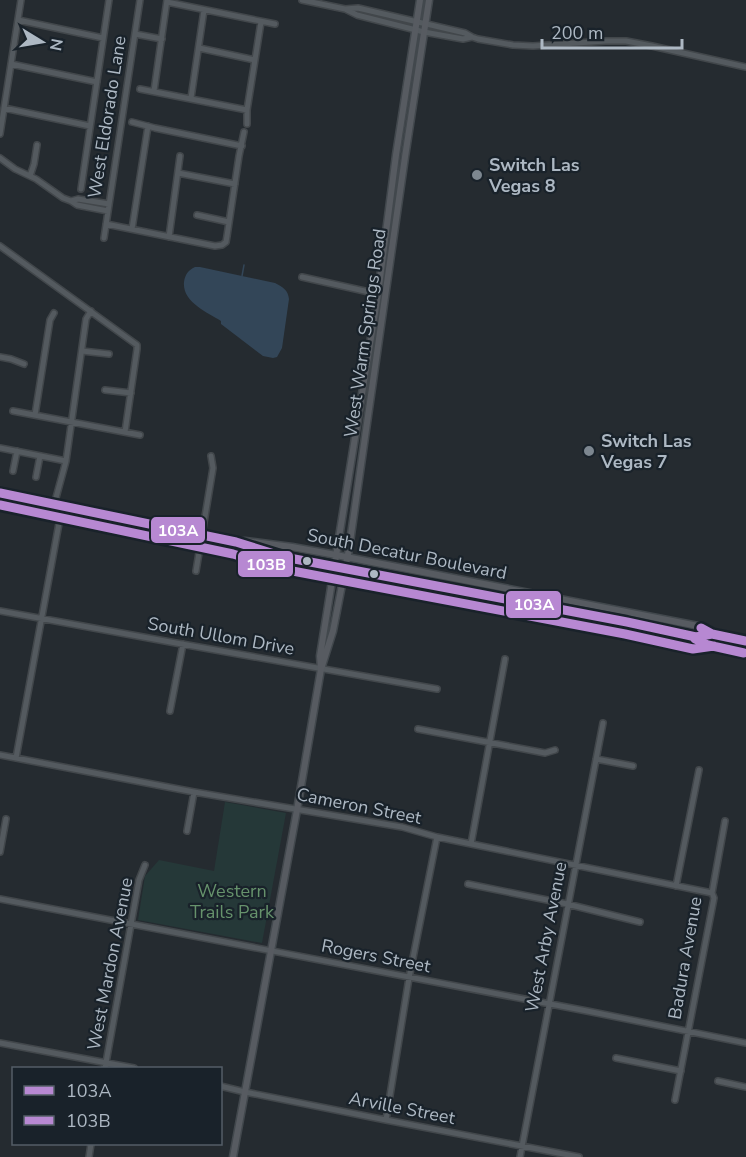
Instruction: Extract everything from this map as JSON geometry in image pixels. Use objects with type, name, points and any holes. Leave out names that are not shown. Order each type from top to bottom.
[{"type":"main road","name":"West Warm Springs Road","points":[[321,669],[320,656],[378,294],[420,0]]},
{"type":"main road","name":"West Warm Springs Road","points":[[233,1157],[321,669],[333,632],[346,569],[429,0]]},
{"type":"main road","name":"South Decatur Boulevard","points":[[0,494],[236,542],[284,557],[334,567],[696,637],[712,634]]},
{"type":"main road","name":"South Decatur Boulevard","points":[[236,542],[292,547],[348,557],[698,626],[712,634],[746,640]]},
{"type":"street","points":[[0,134],[21,0]]},
{"type":"street","points":[[81,189],[109,0]]},
{"type":"street","name":"West Eldorado Lane","points":[[104,238],[140,0]]},
{"type":"street","points":[[302,0],[345,9],[357,15],[424,32],[463,39],[472,37]]},
{"type":"street","points":[[154,91],[167,1],[275,24]]},
{"type":"street","points":[[345,9],[358,8],[513,45],[626,42],[746,67]]},
{"type":"street","points":[[191,98],[204,10]]},
{"type":"street","points":[[18,20],[103,38]]},
{"type":"street","points":[[247,124],[261,22]]},
{"type":"street","points":[[135,34],[162,39]]},
{"type":"street","points":[[199,48],[255,60]]},
{"type":"street","points":[[11,64],[97,82]]},
{"type":"street","points":[[140,89],[248,110]]},
{"type":"street","points":[[4,108],[90,126]]},
{"type":"street","points":[[132,122],[242,146]]},
{"type":"street","points":[[132,230],[148,126]]},
{"type":"street","points":[[106,224],[215,246],[222,245],[225,242],[229,222],[244,132]]},
{"type":"street","points":[[30,176],[37,145]]},
{"type":"street","points":[[170,237],[180,156]]},
{"type":"street","points":[[0,158],[78,206],[108,207]]},
{"type":"street","points":[[178,174],[235,184]]},
{"type":"street","points":[[197,216],[229,222]]},
{"type":"street","points":[[0,246],[137,345],[125,432]]},
{"type":"street","points":[[302,277],[378,294]]},
{"type":"street","points":[[54,505],[66,461],[86,319],[91,311]]},
{"type":"street","points":[[35,415],[50,320],[54,313]]},
{"type":"street","points":[[82,351],[109,354]]},
{"type":"street","points":[[0,357],[24,364]]},
{"type":"street","points":[[105,390],[131,393]]},
{"type":"street","points":[[13,411],[140,435]]},
{"type":"street","points":[[0,448],[66,461]]},
{"type":"street","points":[[13,471],[17,451]]},
{"type":"street","points":[[36,477],[40,456]]},
{"type":"street","points":[[196,571],[213,468],[211,456]]},
{"type":"street","points":[[16,758],[62,507]]},
{"type":"street","name":"South Ullom Drive","points":[[0,610],[437,689]]},
{"type":"street","points":[[170,711],[183,644]]},
{"type":"street","points":[[471,844],[505,659]]},
{"type":"street","name":"West Arby Avenue","points":[[520,1157],[603,723]]},
{"type":"street","points":[[418,729],[545,753],[555,750]]},
{"type":"street","name":"Cameron Street","points":[[0,755],[194,792],[402,827],[437,837],[712,893]]},
{"type":"street","points":[[596,759],[633,766]]},
{"type":"street","points":[[676,886],[699,770]]},
{"type":"street","points":[[187,831],[194,792]]},
{"type":"street","points":[[0,852],[6,819]]},
{"type":"street","name":"Badura Avenue","points":[[675,1100],[714,898],[712,893],[725,821]]},
{"type":"street","points":[[386,1120],[409,978],[437,837]]},
{"type":"street","name":"West Mardon Avenue","points":[[106,1066],[139,880],[145,865]]},
{"type":"street","points":[[468,884],[567,904],[640,922]]},
{"type":"street","name":"Rogers Street","points":[[0,899],[746,1043]]},
{"type":"street","points":[[0,1043],[106,1066]]},
{"type":"street","points":[[616,1058],[681,1071]]},
{"type":"street","points":[[718,1081],[746,1087]]},
{"type":"street","name":"Arville Street","points":[[222,1086],[579,1157]]},
{"type":"green space","name":"Western Trails Park","points":[[225,802],[286,813],[262,943],[138,920],[145,876],[159,860],[214,871]]},
{"type":"water","points":[[195,267],[275,283],[285,289],[289,299],[282,348],[277,357],[263,356],[221,324],[221,321],[191,301],[184,289],[184,282],[187,273]]},
{"type":"waterway","points":[[242,276],[244,265]]},
{"type":"transit line","name":"103A","points":[[0,493],[236,542],[284,557],[696,637],[712,634]]},
{"type":"transit line","name":"103B","points":[[0,505],[233,554],[282,569],[693,649],[714,646]]},
{"type":"transit line","name":"103A","points":[[701,628],[712,634],[746,641]]},
{"type":"transit line","name":"103B","points":[[695,639],[708,645],[744,653]]},
{"type":"place","name":"Switch Las Vegas 8","points":[[477,175]]},
{"type":"place","name":"Switch Las Vegas 7","points":[[589,451]]}]
